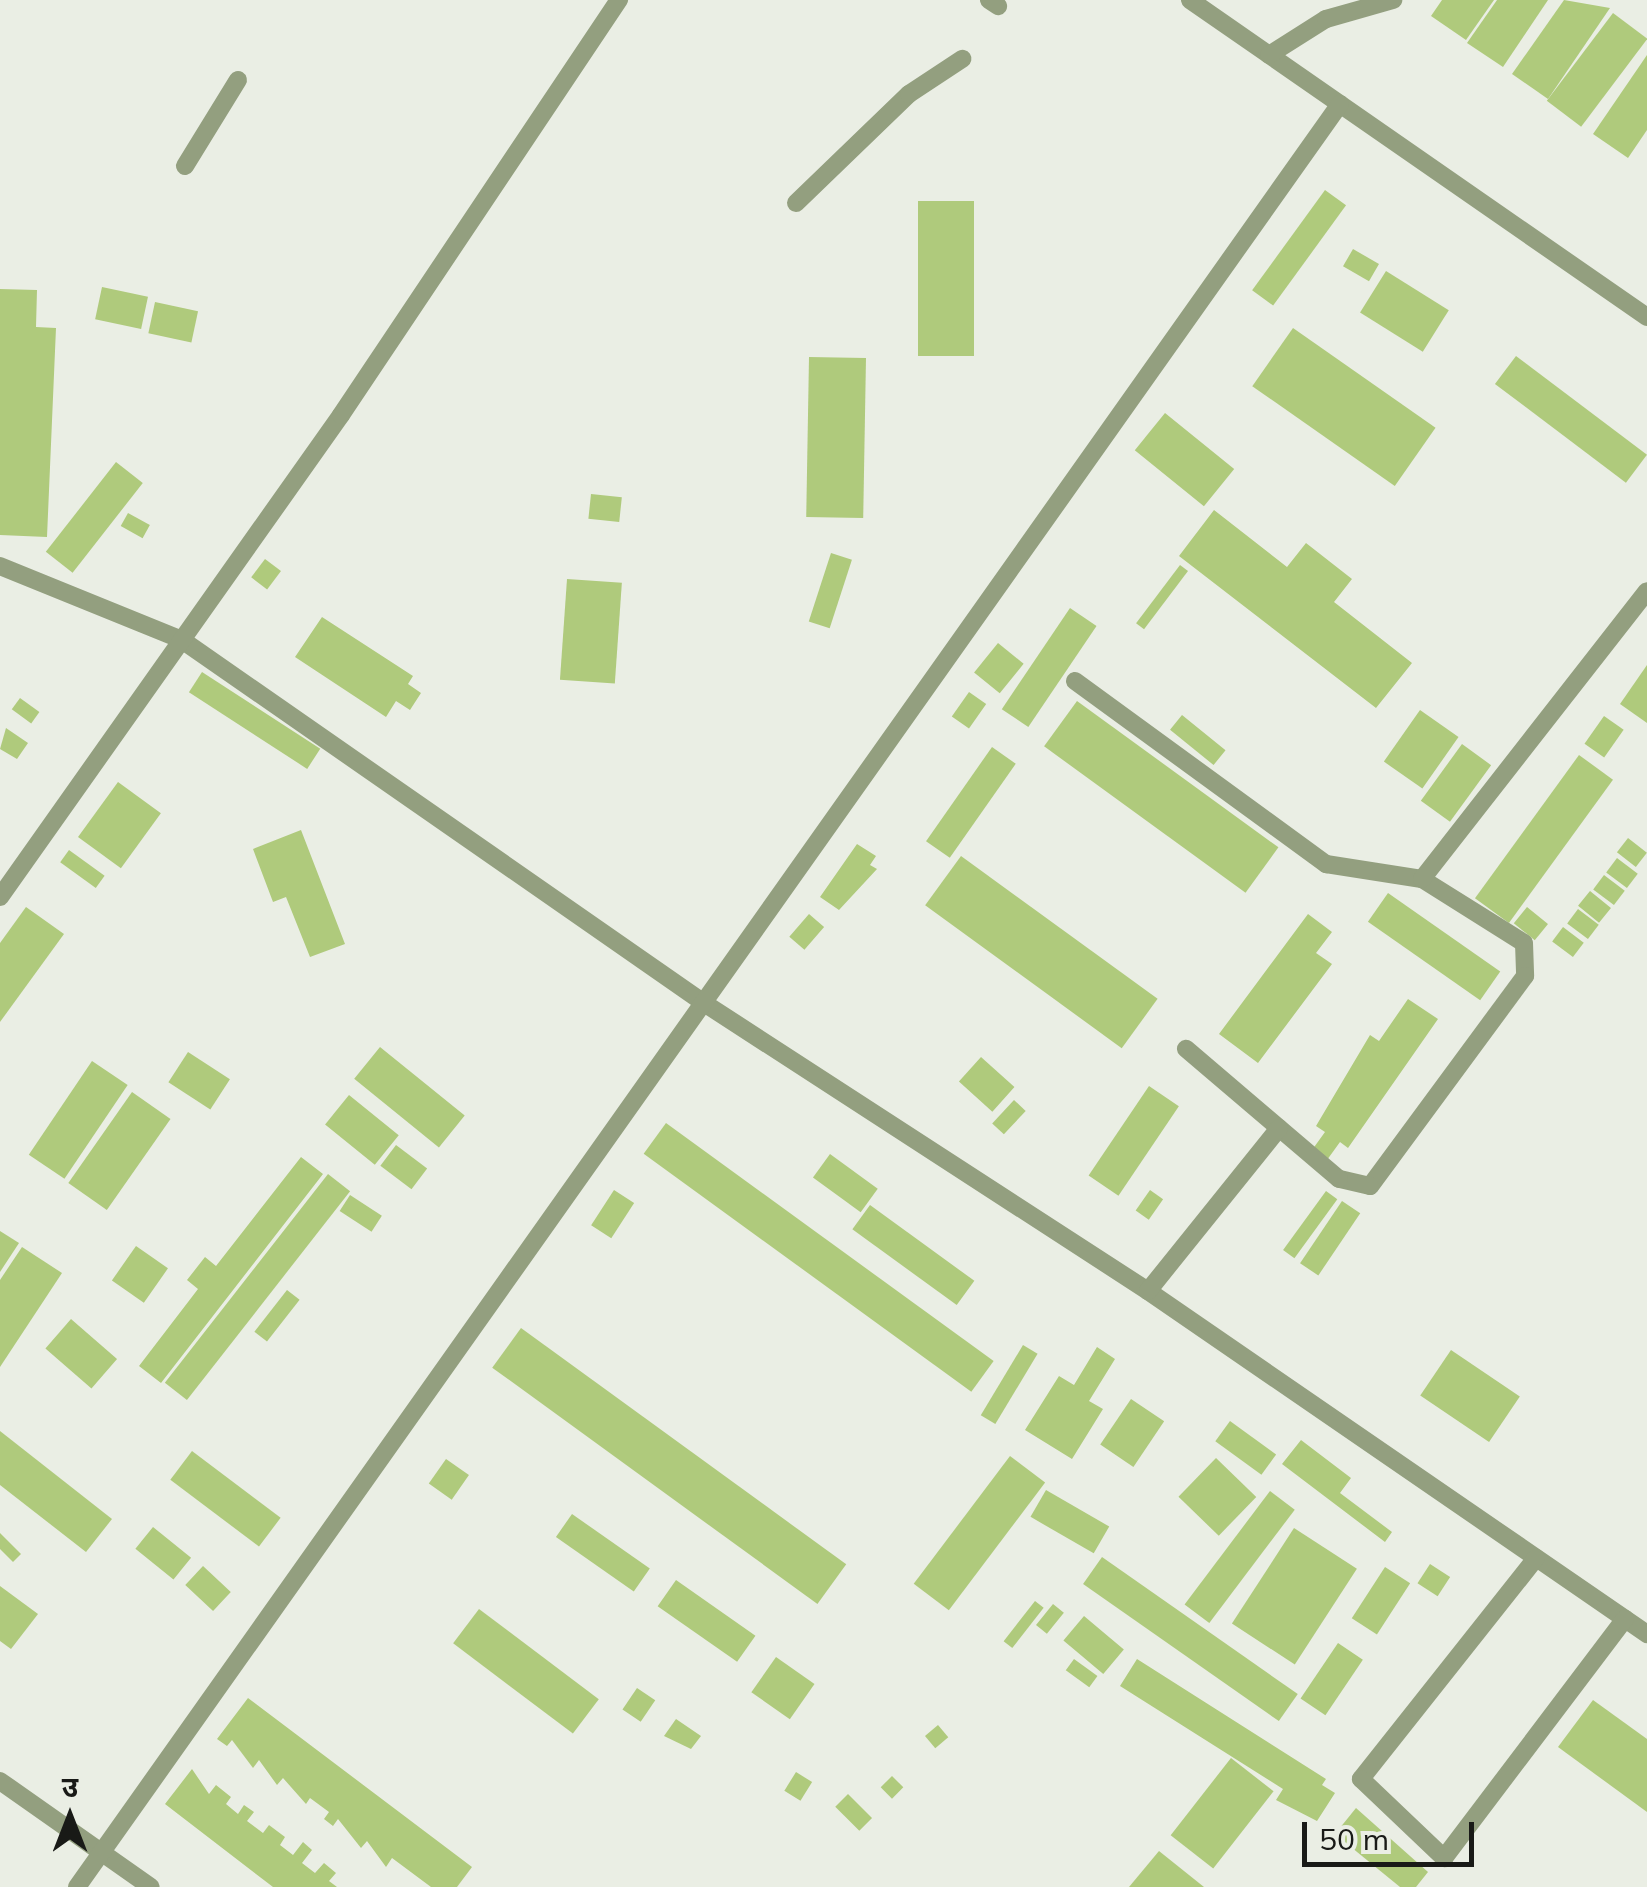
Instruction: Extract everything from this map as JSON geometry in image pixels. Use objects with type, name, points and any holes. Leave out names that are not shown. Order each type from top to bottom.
[{"type":"street","points":[[0,897],[182,640],[619,0]]},
{"type":"street","points":[[1190,0],[1647,317]]},
{"type":"street","points":[[1269,55],[1326,20],[1393,0]]},
{"type":"street","points":[[796,202],[908,94],[962,59]]},
{"type":"street","points":[[185,166],[238,80]]},
{"type":"street","points":[[77,1887],[1340,104]]},
{"type":"street","points":[[0,566],[182,640],[704,1003],[1148,1291],[1647,1634]]},
{"type":"street","points":[[1422,879],[1647,592]]},
{"type":"street","points":[[1075,681],[1326,864],[1422,879],[1524,943],[1525,976],[1386,1173],[1370,1186],[1339,1180],[1186,1049]]},
{"type":"street","points":[[1148,1291],[1279,1128]]},
{"type":"street","points":[[1536,1558],[1361,1780],[1444,1858],[1625,1619]]},
{"type":"street","points":[[0,1781],[152,1887]]},
{"type":"building","points":[[1442,0],[1494,0],[1466,40],[1431,16]]},
{"type":"building","points":[[1497,0],[1548,0],[1503,67],[1467,43]]},
{"type":"building","points":[[1564,0],[1610,8],[1548,99],[1512,74]]},
{"type":"building","points":[[1613,13],[1647,39],[1581,127],[1547,101]]},
{"type":"building","points":[[1647,55],[1647,130],[1628,158],[1593,134]]},
{"type":"building","points":[[1325,190],[1346,205],[1273,306],[1252,290]]},
{"type":"building","points":[[918,201],[974,201],[974,356],[918,356]]},
{"type":"building","points":[[1353,249],[1379,264],[1369,281],[1343,266]]},
{"type":"building","points":[[1386,271],[1449,310],[1423,352],[1360,313]]},
{"type":"building","points":[[102,287],[148,297],[141,329],[95,319]]},
{"type":"building","points":[[0,289],[37,290],[36,327],[56,328],[47,537],[0,535]]},
{"type":"building","points":[[155,302],[198,311],[191,342],[148,333]]},
{"type":"building","points":[[1293,328],[1436,428],[1395,486],[1252,386]]},
{"type":"building","points":[[1516,356],[1647,455],[1626,483],[1495,384]]},
{"type":"building","points":[[809,357],[866,358],[863,518],[806,517]]},
{"type":"building","points":[[1165,413],[1234,469],[1204,506],[1135,450]]},
{"type":"building","points":[[116,462],[143,483],[73,573],[46,552]]},
{"type":"building","points":[[591,494],[622,497],[619,522],[588,519]]},
{"type":"building","points":[[1214,510],[1287,567],[1306,543],[1352,579],[1334,602],[1412,663],[1376,708],[1179,556]]},
{"type":"building","points":[[128,513],[150,525],[143,538],[121,526]]},
{"type":"building","points":[[831,553],[852,560],[830,628],[809,621]]},
{"type":"building","points":[[265,559],[281,571],[267,589],[251,577]]},
{"type":"building","points":[[1180,565],[1188,571],[1144,629],[1136,623]]},
{"type":"building","points":[[567,579],[622,583],[615,684],[560,680]]},
{"type":"building","points":[[1070,608],[1097,626],[1028,727],[1002,709]]},
{"type":"building","points":[[322,617],[413,676],[408,684],[421,693],[410,710],[396,701],[386,717],[295,657]]},
{"type":"building","points":[[998,643],[1024,664],[1000,693],[974,673]]},
{"type":"building","points":[[1647,665],[1647,723],[1620,704]]},
{"type":"building","points":[[202,672],[320,749],[307,769],[189,692]]},
{"type":"building","points":[[969,692],[986,704],[969,729],[952,717]]},
{"type":"building","points":[[20,698],[39,712],[31,723],[12,709]]},
{"type":"building","points":[[1077,701],[1278,847],[1246,893],[1044,746]]},
{"type":"building","points":[[1420,710],[1459,737],[1422,789],[1384,762]]},
{"type":"building","points":[[1182,715],[1226,750],[1214,765],[1170,730]]},
{"type":"building","points":[[1604,716],[1624,730],[1604,758],[1584,744]]},
{"type":"building","points":[[6,728],[28,743],[17,759],[0,749]]},
{"type":"building","points":[[1462,744],[1491,765],[1450,822],[1421,801]]},
{"type":"building","points":[[992,747],[1016,764],[950,858],[926,841]]},
{"type":"building","points":[[1579,755],[1613,780],[1509,923],[1475,898]]},
{"type":"building","points":[[118,782],[161,813],[121,868],[78,837]]},
{"type":"building","points":[[301,830],[345,944],[310,957],[286,897],[273,902],[253,849]]},
{"type":"building","points":[[1628,838],[1647,853],[1636,867],[1617,852]]},
{"type":"building","points":[[857,844],[876,856],[870,865],[877,869],[839,910],[820,897]]},
{"type":"building","points":[[69,850],[105,876],[96,888],[60,862]]},
{"type":"building","points":[[961,856],[1158,999],[1122,1048],[925,905]]},
{"type":"building","points":[[1617,858],[1638,874],[1627,888],[1606,872]]},
{"type":"building","points":[[1604,875],[1625,891],[1614,905],[1593,889]]},
{"type":"building","points":[[1590,891],[1611,908],[1599,923],[1578,906]]},
{"type":"building","points":[[1388,893],[1500,972],[1480,1000],[1368,922]]},
{"type":"building","points":[[26,907],[64,934],[0,1022],[0,943]]},
{"type":"building","points":[[1527,907],[1548,924],[1535,940],[1514,923]]},
{"type":"building","points":[[1578,909],[1599,925],[1588,939],[1567,923]]},
{"type":"building","points":[[809,914],[824,927],[804,950],[789,937]]},
{"type":"building","points":[[1308,914],[1332,932],[1316,953],[1332,964],[1258,1063],[1219,1034]]},
{"type":"building","points":[[1563,927],[1584,943],[1573,957],[1552,941]]},
{"type":"building","points":[[1408,999],[1438,1019],[1348,1148],[1340,1142],[1327,1160],[1312,1150],[1325,1132],[1316,1126],[1370,1035],[1379,1041]]},
{"type":"building","points":[[380,1047],[465,1116],[439,1147],[354,1079]]},
{"type":"building","points":[[188,1052],[230,1079],[210,1109],[168,1082]]},
{"type":"building","points":[[981,1057],[1014,1087],[992,1112],[959,1082]]},
{"type":"building","points":[[92,1061],[128,1085],[64,1179],[29,1155]]},
{"type":"building","points":[[1149,1086],[1179,1106],[1118,1196],[1089,1176]]},
{"type":"building","points":[[132,1092],[171,1119],[107,1210],[68,1183]]},
{"type":"building","points":[[349,1095],[399,1135],[375,1165],[325,1125]]},
{"type":"building","points":[[1014,1100],[1026,1111],[1004,1134],[992,1123]]},
{"type":"building","points":[[666,1123],[994,1361],[971,1392],[644,1154]]},
{"type":"building","points":[[396,1145],[427,1168],[411,1189],[380,1166]]},
{"type":"building","points":[[830,1154],[878,1189],[861,1212],[813,1177]]},
{"type":"building","points":[[301,1157],[323,1174],[161,1383],[139,1366],[198,1289],[187,1280],[205,1257],[216,1266]]},
{"type":"building","points":[[328,1174],[350,1191],[187,1400],[165,1383]]},
{"type":"building","points":[[614,1190],[634,1203],[611,1238],[591,1225]]},
{"type":"building","points":[[1150,1190],[1163,1199],[1149,1220],[1136,1210]]},
{"type":"building","points":[[1326,1191],[1337,1199],[1294,1258],[1283,1250]]},
{"type":"building","points":[[350,1195],[382,1216],[372,1232],[340,1211]]},
{"type":"building","points":[[1342,1201],[1360,1213],[1318,1275],[1300,1263]]},
{"type":"building","points":[[870,1205],[974,1281],[957,1305],[852,1229]]},
{"type":"building","points":[[0,1231],[19,1243],[0,1272]]},
{"type":"building","points":[[136,1246],[168,1268],[144,1303],[112,1280]]},
{"type":"building","points":[[22,1247],[62,1273],[0,1367],[0,1280]]},
{"type":"building","points":[[287,1290],[300,1300],[267,1342],[254,1332]]},
{"type":"building","points":[[71,1319],[117,1359],[91,1388],[45,1348]]},
{"type":"building","points":[[521,1328],[846,1564],[817,1604],[492,1368]]},
{"type":"building","points":[[1023,1345],[1038,1354],[995,1424],[981,1415]]},
{"type":"building","points":[[1097,1347],[1115,1359],[1089,1401],[1103,1409],[1072,1459],[1025,1430],[1059,1376],[1074,1385]]},
{"type":"building","points":[[1451,1350],[1520,1396],[1489,1442],[1420,1396]]},
{"type":"building","points":[[1131,1399],[1164,1421],[1133,1467],[1100,1445]]},
{"type":"building","points":[[1230,1421],[1276,1455],[1261,1475],[1215,1441]]},
{"type":"building","points":[[0,1431],[112,1519],[86,1552],[0,1485]]},
{"type":"building","points":[[1301,1440],[1351,1478],[1340,1493],[1392,1532],[1385,1542],[1282,1464]]},
{"type":"building","points":[[192,1451],[281,1518],[259,1547],[170,1480]]},
{"type":"building","points":[[1010,1456],[1045,1482],[949,1610],[914,1584]]},
{"type":"building","points":[[1216,1458],[1256,1497],[1219,1536],[1178,1497]]},
{"type":"building","points":[[446,1459],[469,1475],[452,1500],[429,1484]]},
{"type":"building","points":[[1046,1490],[1109,1526],[1094,1553],[1030,1517]]},
{"type":"building","points":[[1270,1491],[1295,1510],[1209,1623],[1185,1604]]},
{"type":"building","points":[[572,1514],[650,1568],[634,1591],[556,1537]]},
{"type":"building","points":[[153,1527],[191,1558],[173,1580],[135,1549]]},
{"type":"building","points":[[1294,1528],[1357,1569],[1295,1664],[1232,1624]]},
{"type":"building","points":[[0,1533],[21,1554],[13,1562],[0,1549]]},
{"type":"building","points":[[1102,1557],[1298,1694],[1279,1721],[1083,1584]]},
{"type":"building","points":[[1430,1564],[1450,1577],[1438,1596],[1417,1583]]},
{"type":"building","points":[[203,1566],[231,1592],[213,1611],[185,1585]]},
{"type":"building","points":[[1385,1567],[1410,1583],[1377,1634],[1352,1618]]},
{"type":"building","points":[[676,1580],[755,1636],[737,1662],[658,1606]]},
{"type":"building","points":[[0,1586],[38,1614],[11,1649],[0,1641]]},
{"type":"building","points":[[1035,1601],[1044,1608],[1012,1648],[1004,1641]]},
{"type":"building","points":[[1053,1604],[1064,1613],[1047,1634],[1036,1625]]},
{"type":"building","points":[[479,1609],[599,1699],[573,1734],[453,1643]]},
{"type":"building","points":[[1084,1616],[1124,1649],[1103,1674],[1063,1641]]},
{"type":"building","points":[[1338,1643],[1363,1660],[1325,1715],[1301,1699]]},
{"type":"building","points":[[776,1657],[815,1684],[790,1719],[751,1692]]},
{"type":"building","points":[[1074,1659],[1097,1676],[1089,1687],[1066,1670]]},
{"type":"building","points":[[1137,1659],[1326,1779],[1322,1785],[1335,1793],[1317,1821],[1276,1800],[1283,1789],[1120,1686]]},
{"type":"building","points":[[637,1688],[655,1700],[641,1722],[622,1710]]},
{"type":"building","points":[[248,1698],[472,1867],[457,1887],[431,1887],[392,1858],[386,1867],[367,1841],[361,1848],[338,1819],[333,1826],[324,1819],[329,1812],[310,1798],[306,1804],[283,1778],[277,1785],[259,1760],[253,1768],[232,1740],[227,1746],[217,1739]]},
{"type":"building","points":[[1593,1700],[1647,1739],[1647,1812],[1558,1747]]},
{"type":"building","points":[[676,1719],[701,1736],[691,1749],[664,1736]]},
{"type":"building","points":[[938,1725],[948,1737],[935,1748],[925,1736]]},
{"type":"building","points":[[1231,1758],[1274,1791],[1213,1868],[1171,1835]]},
{"type":"building","points":[[192,1769],[209,1794],[216,1785],[231,1797],[226,1804],[238,1814],[244,1805],[254,1812],[247,1821],[263,1833],[269,1825],[285,1837],[280,1845],[293,1855],[303,1842],[312,1850],[302,1863],[315,1873],[324,1863],[336,1873],[329,1881],[337,1887],[273,1887],[165,1804]]},
{"type":"building","points":[[796,1772],[812,1782],[800,1801],[784,1791]]},
{"type":"building","points":[[892,1776],[903,1787],[892,1799],[881,1787]]},
{"type":"building","points":[[848,1794],[872,1818],[859,1831],[835,1807]]},
{"type":"building","points":[[1356,1808],[1428,1872],[1416,1887],[1400,1887],[1335,1834]]},
{"type":"building","points":[[1159,1851],[1204,1887],[1129,1887]]}]
